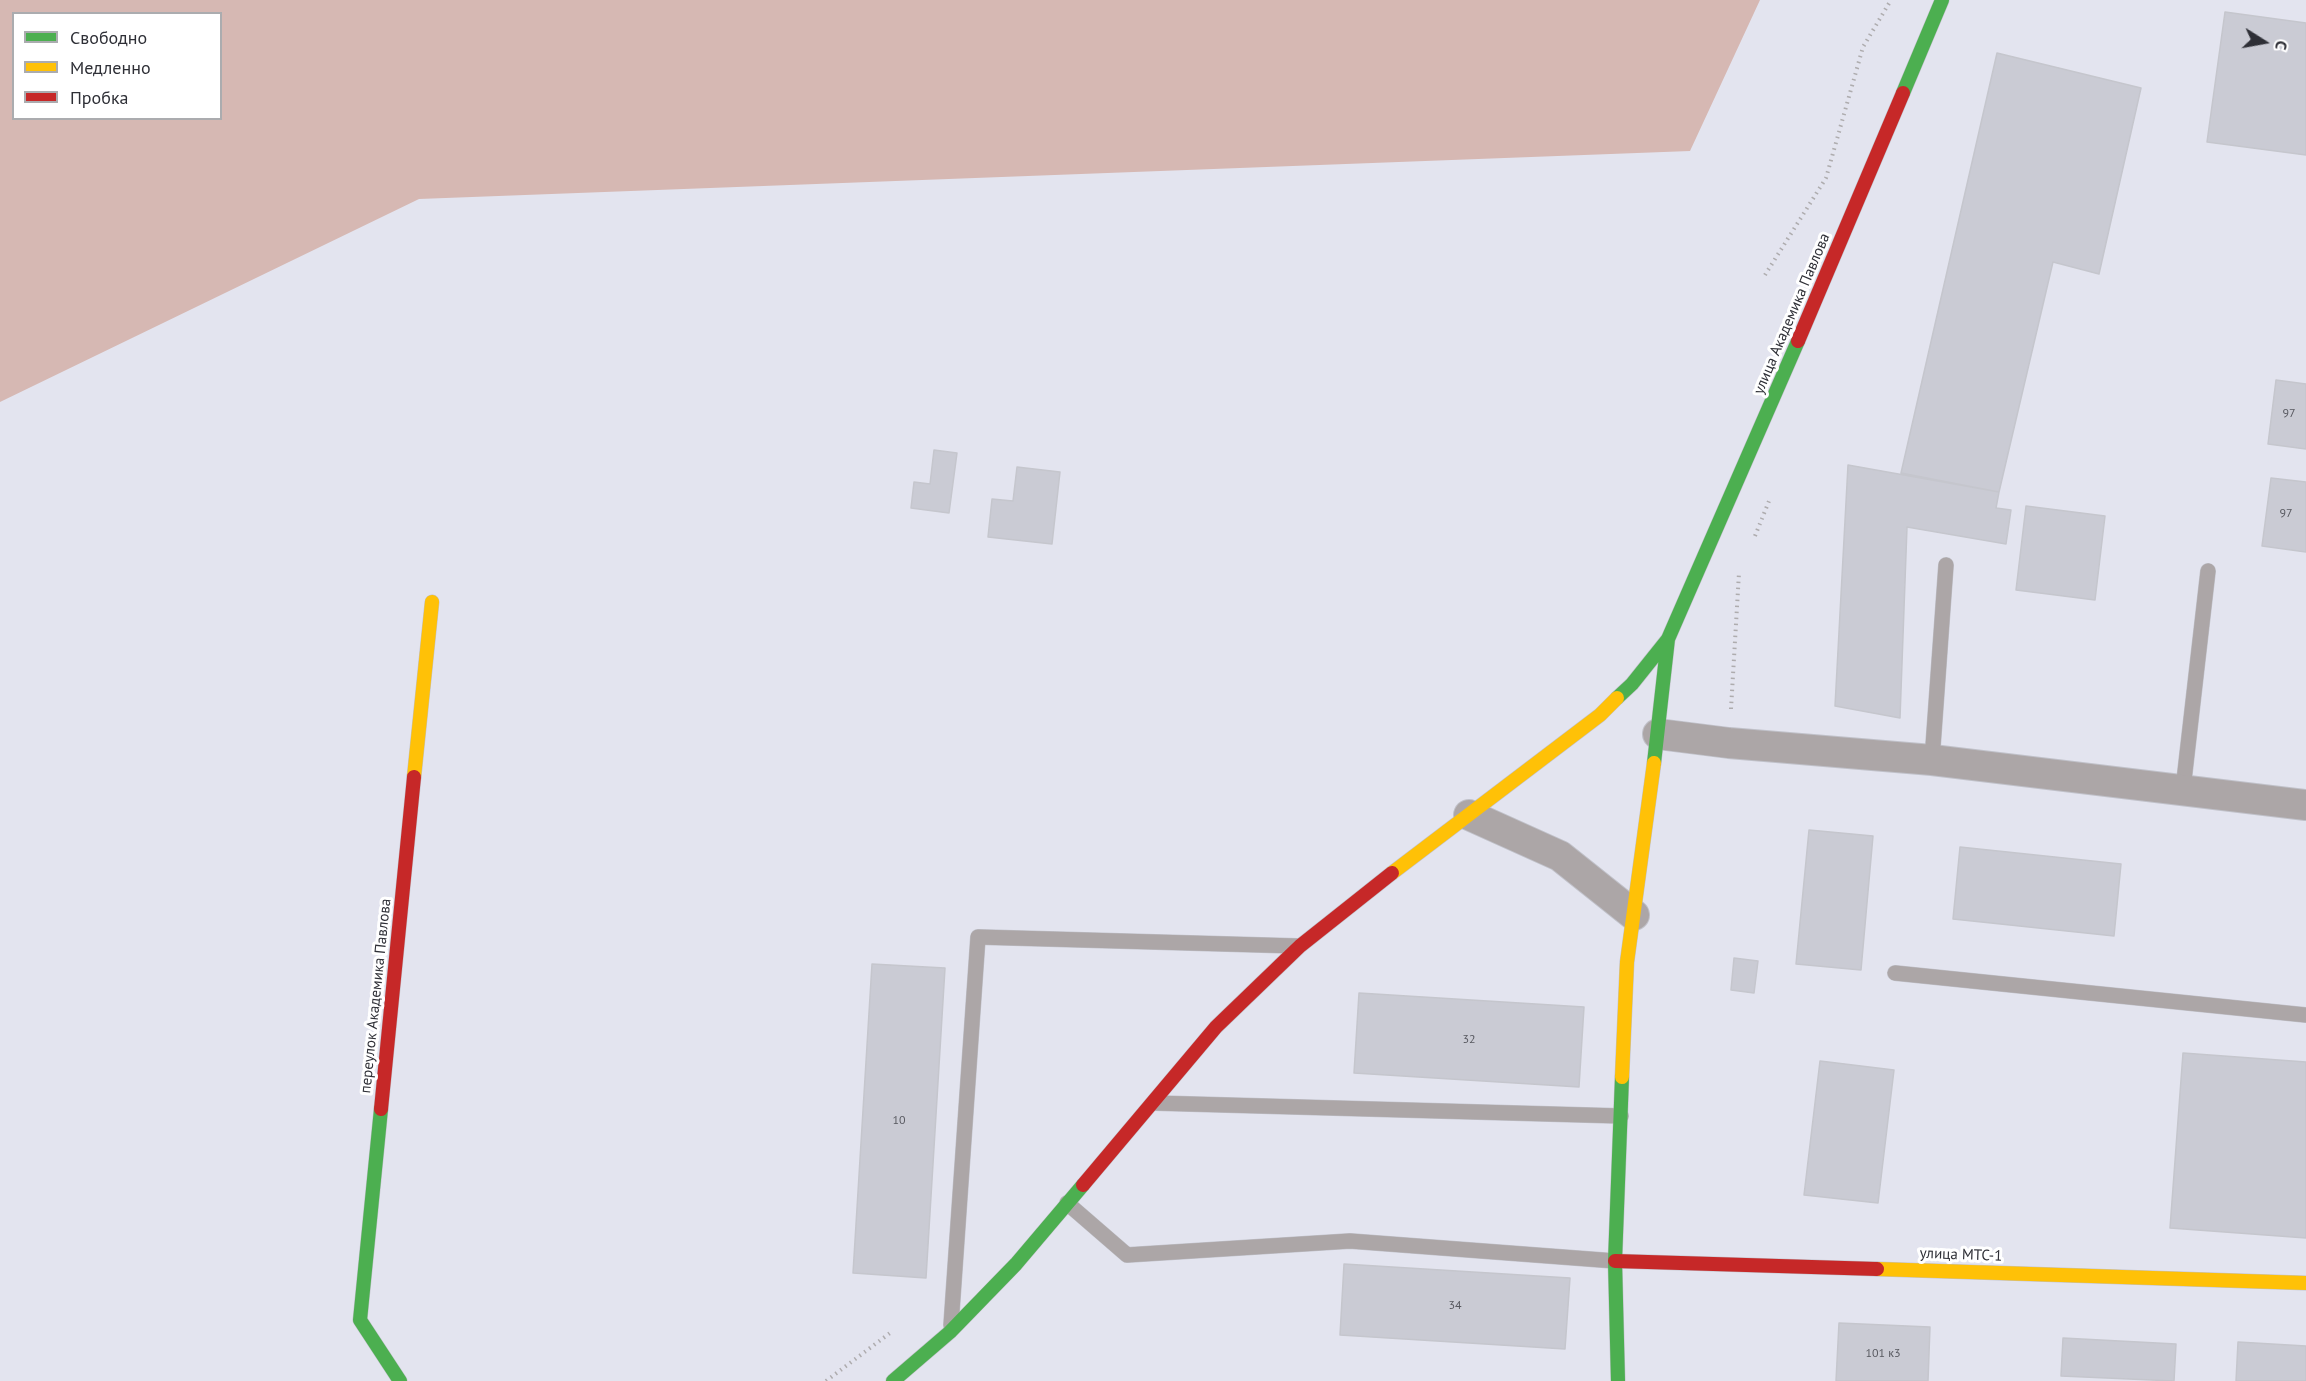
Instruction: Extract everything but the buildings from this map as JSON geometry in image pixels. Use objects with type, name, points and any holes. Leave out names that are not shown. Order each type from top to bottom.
[{"type":"street","name":"улица Академика Павлова","points":[[1668,639],[1825,279],[1942,0]]},
{"type":"street","name":"переулок Академика Павлова","points":[[400,1381],[360,1320],[432,602]]},
{"type":"street","points":[[1618,1381],[1615,1261],[1627,962],[1658,734],[1668,639]]},
{"type":"street","points":[[893,1381],[909,1376],[1016,1264],[1216,1027],[1300,946],[1600,715],[1632,684],[1668,639]]},
{"type":"street","points":[[1658,734],[1729,743],[1932,759],[2306,805]]},
{"type":"street","points":[[1469,815],[1560,856],[1634,915]]},
{"type":"street","name":"улица МТС-1","points":[[1615,1261],[2306,1283]]},
{"type":"lane","points":[[1932,759],[1946,565]]},
{"type":"lane","points":[[2184,789],[2208,571]]},
{"type":"lane","points":[[950,1332],[978,937],[1300,946]]},
{"type":"lane","points":[[1894,973],[2306,1015]]},
{"type":"lane","points":[[1151,1103],[1621,1116]]},
{"type":"lane","points":[[1067,1203],[1128,1255],[1350,1241],[1615,1261]]},
{"type":"path","points":[[1765,275],[1826,178],[1863,47],[1891,0]]},
{"type":"path","points":[[1750,546],[1768,506],[1769,496]]},
{"type":"path","points":[[1729,743],[1737,575],[1742,566]]},
{"type":"shaded area","points":[[0,0],[1760,0],[1690,151],[419,199],[0,402]]},
{"type":"traffic: fast","points":[[1903,93],[1942,0]]},
{"type":"traffic: fast","points":[[1617,698],[1632,684],[1668,639],[1798,341]]},
{"type":"traffic: fast","points":[[1654,763],[1668,639]]},
{"type":"traffic: fast","points":[[1618,1381],[1615,1261],[1622,1077]]},
{"type":"traffic: fast","points":[[381,1109],[360,1320],[400,1381]]},
{"type":"traffic: fast","points":[[893,1381],[950,1332],[1016,1264],[1083,1185]]},
{"type":"traffic: slow","points":[[414,777],[432,602]]},
{"type":"traffic: slow","points":[[1392,873],[1600,715],[1617,698]]},
{"type":"traffic: slow","points":[[1622,1077],[1627,962],[1654,763]]},
{"type":"traffic: slow","points":[[1877,1269],[2306,1283]]},
{"type":"traffic: jam","points":[[1798,341],[1903,93]]},
{"type":"traffic: jam","points":[[381,1109],[414,777]]},
{"type":"traffic: jam","points":[[1083,1185],[1216,1027],[1300,946],[1392,873]]},
{"type":"traffic: jam","points":[[1615,1261],[1877,1269]]}]
